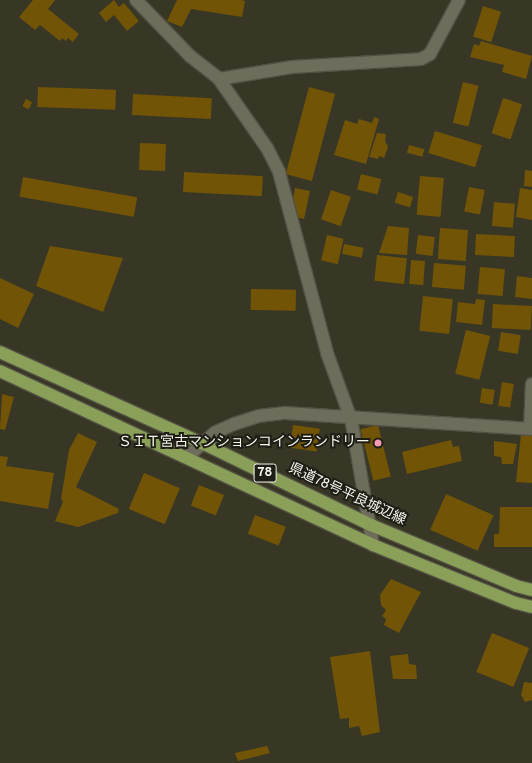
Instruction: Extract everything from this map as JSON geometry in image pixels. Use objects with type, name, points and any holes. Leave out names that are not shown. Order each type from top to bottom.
[{"type":"main road","name":"県道78号平良城辺線","points":[[0,352],[202,443],[371,524],[516,586],[532,590]]},
{"type":"main road","name":"78","points":[[0,371],[187,456],[373,544],[516,603],[532,607]]},
{"type":"street","points":[[136,0],[190,56],[219,79],[267,148],[279,172],[327,353],[351,419],[371,524],[373,544]]},
{"type":"street","points":[[219,79],[292,67],[421,59],[430,54],[459,0]]},
{"type":"street","points":[[187,456],[216,432],[259,416],[285,413],[351,419],[531,429],[532,384]]},
{"type":"building","points":[[33,0],[55,0],[48,9],[79,34],[73,42],[68,38],[66,41],[62,38],[60,41],[40,25],[35,30],[19,17]]},
{"type":"building","points":[[114,0],[119,7],[124,3],[139,21],[127,31],[114,15],[106,22],[99,13]]},
{"type":"building","points":[[177,0],[245,1],[242,17],[191,9],[182,27],[167,21]]},
{"type":"building","points":[[483,6],[501,12],[491,42],[473,36]]},
{"type":"building","points":[[481,41],[532,56],[526,79],[502,72],[504,65],[470,57],[474,44],[479,46]]},
{"type":"building","points":[[463,82],[479,86],[468,127],[453,123]]},
{"type":"building","points":[[38,87],[116,90],[115,110],[37,107]]},
{"type":"building","points":[[309,87],[335,94],[312,181],[286,174]]},
{"type":"building","points":[[133,94],[212,98],[211,119],[132,115]]},
{"type":"building","points":[[503,98],[522,104],[511,139],[492,133]]},
{"type":"building","points":[[26,99],[32,102],[29,109],[22,106]]},
{"type":"building","points":[[374,117],[379,119],[366,164],[334,155],[345,120],[357,124],[359,119],[372,123]]},
{"type":"building","points":[[435,131],[482,145],[475,167],[428,153]]},
{"type":"building","points":[[377,133],[386,134],[385,141],[388,147],[384,158],[379,156],[378,159],[369,157]]},
{"type":"building","points":[[140,143],[166,144],[165,171],[139,170]]},
{"type":"building","points":[[409,145],[424,149],[422,157],[407,153]]},
{"type":"building","points":[[525,170],[532,171],[532,187],[524,186]]},
{"type":"building","points":[[184,172],[263,176],[262,196],[183,192]]},
{"type":"building","points":[[361,174],[381,179],[378,195],[357,190]]},
{"type":"building","points":[[420,176],[444,178],[441,217],[417,215]]},
{"type":"building","points":[[23,177],[137,197],[134,217],[20,197]]},
{"type":"building","points":[[469,187],[485,190],[480,215],[464,212]]},
{"type":"building","points":[[295,188],[310,191],[304,219],[296,217],[292,204]]},
{"type":"building","points":[[520,188],[532,190],[532,220],[516,217]]},
{"type":"building","points":[[331,190],[351,197],[341,226],[321,219]]},
{"type":"building","points":[[398,192],[413,197],[410,207],[395,202]]},
{"type":"building","points":[[494,202],[515,204],[513,228],[492,226]]},
{"type":"building","points":[[388,226],[409,228],[407,255],[379,253]]},
{"type":"building","points":[[440,228],[468,230],[466,261],[438,259]]},
{"type":"building","points":[[476,234],[515,236],[514,257],[475,255]]},
{"type":"building","points":[[327,235],[344,239],[338,264],[321,260]]},
{"type":"building","points":[[418,235],[435,237],[433,256],[416,254]]},
{"type":"building","points":[[344,244],[364,248],[362,258],[342,254]]},
{"type":"building","points":[[50,246],[123,258],[103,312],[36,286]]},
{"type":"building","points":[[377,255],[407,258],[404,284],[374,281]]},
{"type":"building","points":[[411,260],[425,261],[423,285],[409,284]]},
{"type":"building","points":[[434,263],[466,266],[464,290],[432,287]]},
{"type":"building","points":[[480,267],[505,269],[503,296],[478,294]]},
{"type":"building","points":[[517,276],[532,278],[532,299],[515,297]]},
{"type":"building","points":[[0,278],[34,294],[18,328],[0,319]]},
{"type":"building","points":[[251,289],[296,290],[296,311],[251,310]]},
{"type":"building","points":[[423,296],[453,299],[449,334],[419,331]]},
{"type":"building","points":[[476,299],[485,300],[482,325],[456,322],[458,302],[475,304]]},
{"type":"building","points":[[493,304],[532,306],[531,330],[492,328]]},
{"type":"building","points":[[466,330],[490,336],[479,380],[455,374]]},
{"type":"building","points":[[501,332],[521,335],[518,354],[498,351]]},
{"type":"building","points":[[502,382],[514,384],[510,408],[498,406]]},
{"type":"building","points":[[482,388],[495,390],[492,405],[480,403]]},
{"type":"building","points":[[2,394],[14,397],[5,430],[0,429]]},
{"type":"building","points":[[293,425],[320,429],[317,452],[290,448]]},
{"type":"building","points":[[378,425],[391,476],[373,481],[361,429]]},
{"type":"building","points":[[78,433],[97,442],[76,487],[119,509],[118,513],[78,527],[55,521],[63,502],[61,499],[69,450]]},
{"type":"building","points":[[521,434],[532,435],[532,483],[516,482]]},
{"type":"building","points":[[451,440],[453,447],[459,446],[462,461],[407,474],[402,452]]},
{"type":"building","points":[[494,441],[517,444],[513,464],[502,464],[501,457],[494,456]]},
{"type":"building","points":[[0,456],[8,457],[6,466],[54,473],[48,509],[0,501]]},
{"type":"building","points":[[144,473],[180,488],[165,524],[129,509]]},
{"type":"building","points":[[199,485],[224,495],[216,516],[191,505]]},
{"type":"building","points":[[446,494],[494,515],[478,551],[430,530]]},
{"type":"building","points":[[500,507],[532,507],[532,547],[494,547],[494,534],[499,534]]},
{"type":"building","points":[[255,515],[286,527],[279,545],[248,534]]},
{"type":"building","points":[[391,579],[421,592],[399,633],[384,625],[386,619],[382,616],[386,610],[381,605],[380,595]]},
{"type":"building","points":[[492,633],[529,648],[513,687],[476,672]]},
{"type":"building","points":[[370,651],[380,732],[362,736],[359,726],[349,728],[349,718],[340,719],[330,657]]},
{"type":"building","points":[[408,654],[409,664],[416,665],[417,679],[393,679],[390,656]]},
{"type":"building","points":[[524,682],[532,683],[532,700],[525,702],[521,695]]},
{"type":"building","points":[[267,746],[270,753],[238,761],[235,753]]},
{"type":"place","name":"ＳＩＴ宮古マンションコインランドリー","points":[[378,443]]}]
